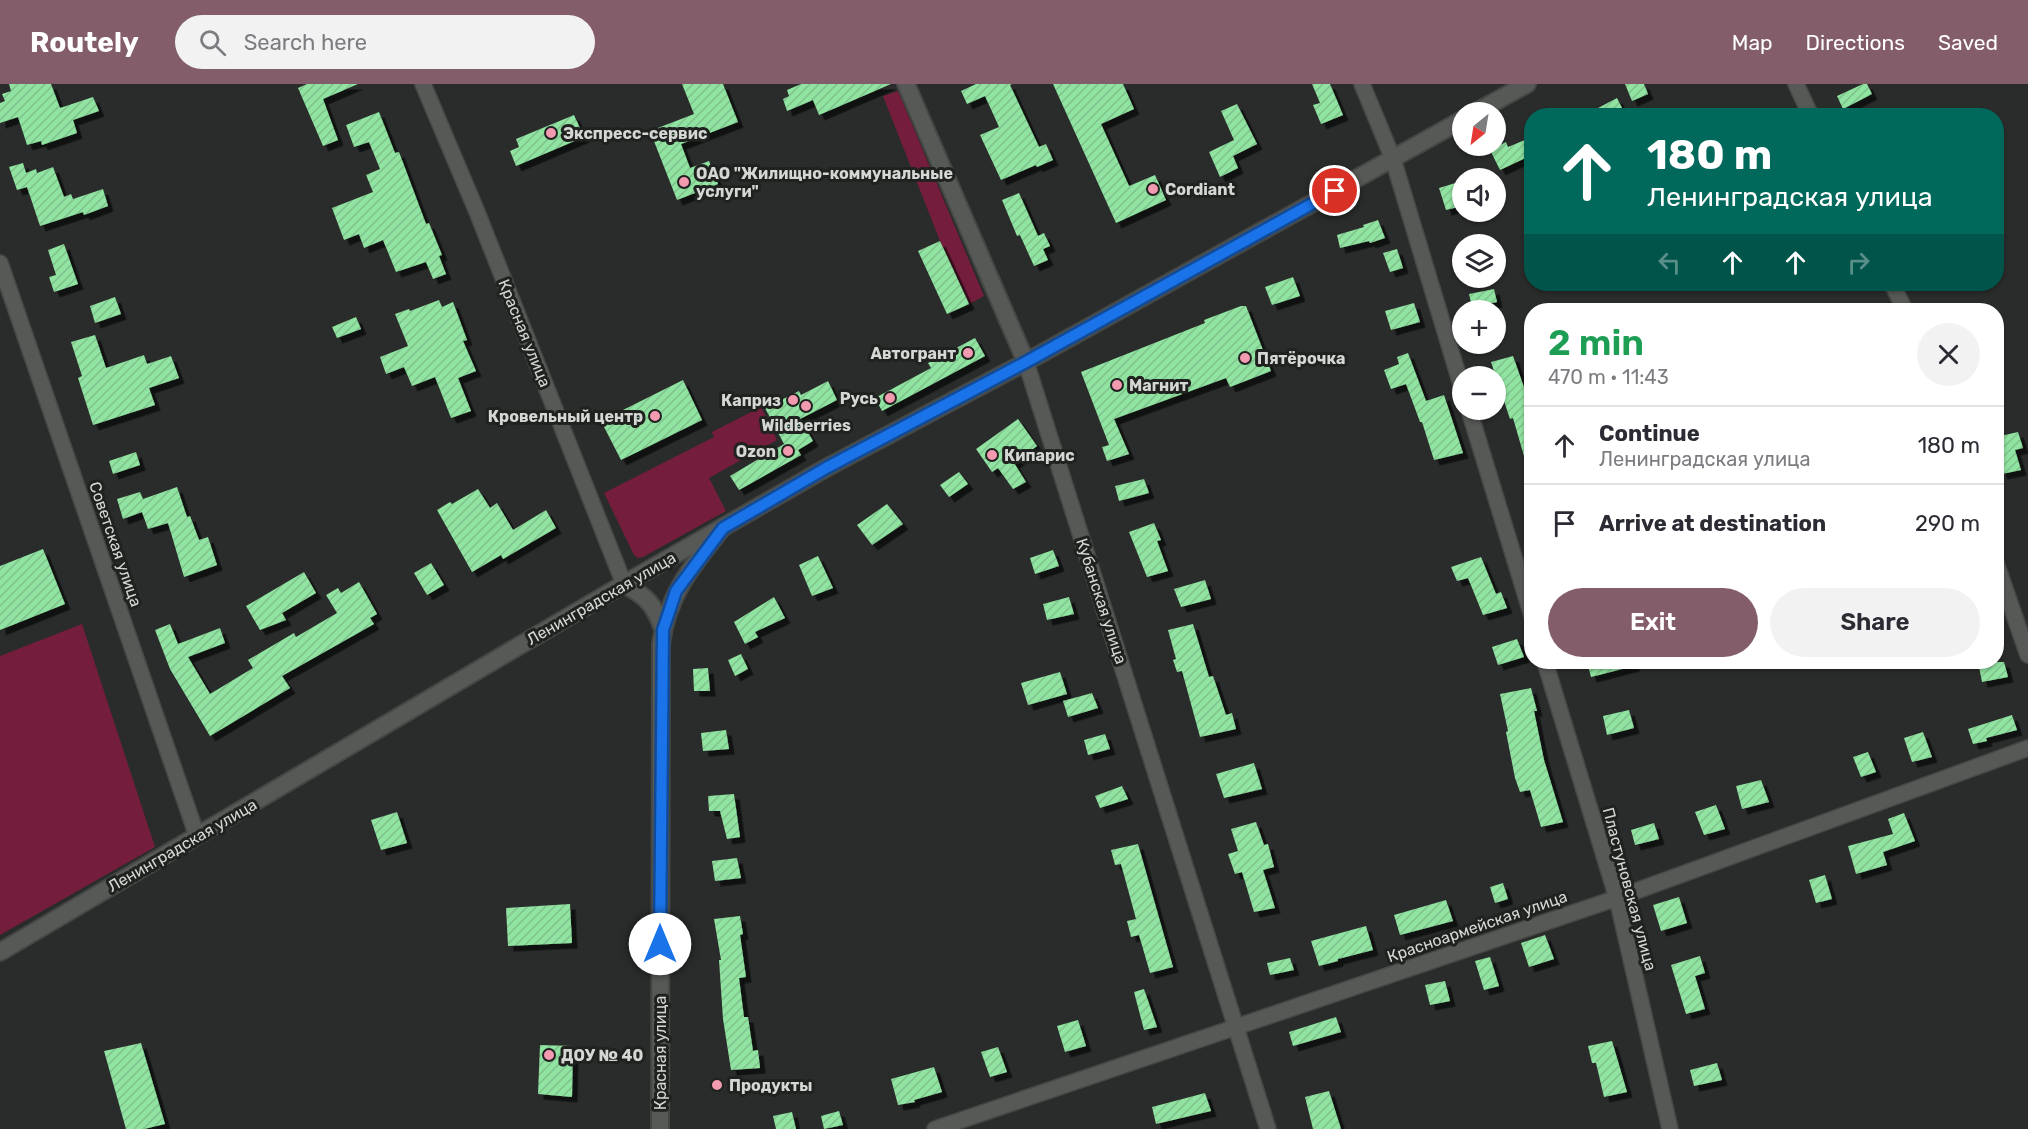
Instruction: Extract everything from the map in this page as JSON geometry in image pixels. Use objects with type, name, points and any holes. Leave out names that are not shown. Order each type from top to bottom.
[{"type":"main road","name":"Кубанская улица","points":[[906,84],[1026,362]]},
{"type":"main road","points":[[1494,102],[1527,84]]},
{"type":"main road","name":"Ленинградская улица","points":[[0,952],[624,584],[826,468],[1026,362],[1452,126]]},
{"type":"main road","name":"Красная улица","points":[[660,1129],[663,630],[676,591],[723,528]]},
{"type":"main road","points":[[624,584],[648,599],[656,610],[663,630]]},
{"type":"street","name":"Красная улица","points":[[423,84],[477,212],[624,584]]},
{"type":"street","points":[[1362,84],[1393,159],[1455,366]]},
{"type":"street","points":[[1796,84],[1807,108]]},
{"type":"street","name":"Советская улица","points":[[0,264],[197,836]]},
{"type":"street","name":"Кубанская улица","points":[[1026,362],[1268,1129]]},
{"type":"street","points":[[1472,420],[1524,590]]},
{"type":"street","points":[[2004,586],[2028,655]]},
{"type":"street","name":"Пластуновская улица","points":[[1547,669],[1617,898],[1670,1129]]},
{"type":"street","name":"Красноармейская улица","points":[[934,1129],[1617,898],[2028,748]]},
{"type":"shaded area","points":[[898,91],[984,296],[969,304],[940,241],[883,96]]},
{"type":"shaded area","points":[[761,407],[777,440],[709,478],[726,511],[643,557],[638,558],[634,555],[604,493],[714,437],[712,432]]},
{"type":"shaded area","points":[[82,624],[155,847],[0,935],[0,656]]},
{"type":"building","points":[[9,84],[51,84],[60,108],[93,97],[99,111],[73,120],[77,133],[42,145],[41,141],[27,145],[18,117],[0,123],[0,103],[5,101],[2,94],[11,91]]},
{"type":"building","points":[[307,84],[358,84],[323,99],[338,140],[323,146],[298,88]]},
{"type":"building","points":[[682,84],[723,84],[738,122],[681,144],[690,168],[709,161],[718,184],[677,200],[650,131],[694,114]]},
{"type":"building","points":[[801,84],[891,84],[819,115],[813,100],[787,111],[783,99],[789,96],[787,90]]},
{"type":"building","points":[[976,84],[1012,84],[1010,85],[1039,147],[1046,144],[1053,160],[1001,180],[980,135],[999,127],[985,96],[967,104],[961,91]]},
{"type":"building","points":[[1053,84],[1123,84],[1134,109],[1101,124],[1129,186],[1155,175],[1166,200],[1116,223]]},
{"type":"building","points":[[1312,84],[1330,84],[1343,115],[1321,124],[1313,105],[1320,103]]},
{"type":"building","points":[[1625,84],[1644,84],[1648,94],[1632,101]]},
{"type":"building","points":[[1863,84],[1867,84],[1872,94],[1845,108],[1843,108],[1837,96]]},
{"type":"building","points":[[1617,98],[1622,108],[1598,108]]},
{"type":"building","points":[[1237,104],[1257,144],[1233,156],[1238,168],[1220,177],[1209,152],[1234,140],[1221,111]]},
{"type":"building","points":[[379,112],[395,153],[399,152],[426,224],[429,223],[442,255],[439,256],[446,274],[433,279],[426,262],[396,272],[383,240],[364,248],[359,234],[344,240],[332,208],[373,192],[366,175],[380,169],[369,142],[354,147],[346,125]]},
{"type":"building","points":[[574,115],[584,137],[516,166],[510,151],[519,147],[516,139]]},
{"type":"building","points":[[1524,140],[1524,159],[1504,168],[1499,168],[1493,156],[1506,156],[1506,142],[1508,147]]},
{"type":"building","points":[[23,163],[26,173],[36,169],[37,173],[53,167],[64,197],[71,194],[73,199],[103,189],[108,206],[84,215],[83,212],[40,226],[27,187],[17,190],[9,167]]},
{"type":"building","points":[[1452,184],[1452,208],[1446,210],[1439,188]]},
{"type":"building","points":[[1019,193],[1038,236],[1044,233],[1050,246],[1043,249],[1048,260],[1034,266],[1020,235],[1017,236],[1002,200]]},
{"type":"building","points":[[1378,220],[1385,238],[1340,248],[1337,235]]},
{"type":"building","points":[[940,241],[969,304],[947,314],[918,251]]},
{"type":"building","points":[[64,244],[78,284],[54,292],[49,277],[56,275],[48,250]]},
{"type":"building","points":[[1397,249],[1403,268],[1390,272],[1383,253]]},
{"type":"building","points":[[1293,277],[1300,296],[1272,305],[1265,287]]},
{"type":"building","points":[[1494,289],[1497,300],[1470,300],[1469,294]]},
{"type":"building","points":[[115,297],[121,314],[95,323],[90,306]]},
{"type":"building","points":[[439,300],[442,307],[453,302],[467,340],[463,341],[476,371],[458,378],[471,411],[451,418],[435,377],[412,386],[404,367],[386,374],[380,357],[408,346],[395,314]]},
{"type":"building","points":[[1414,303],[1420,322],[1391,330],[1385,311]]},
{"type":"building","points":[[1246,306],[1271,371],[1230,387],[1226,378],[1114,419],[1129,454],[1107,461],[1102,447],[1109,445],[1081,372],[1205,323],[1204,320]]},
{"type":"building","points":[[356,317],[361,329],[337,338],[332,327]]},
{"type":"building","points":[[95,335],[106,368],[144,355],[147,364],[171,356],[179,378],[149,388],[155,405],[93,425],[78,378],[82,376],[71,342]]},
{"type":"building","points":[[975,338],[985,356],[882,411],[875,398],[931,368],[928,363]]},
{"type":"building","points":[[1408,353],[1426,401],[1444,395],[1463,453],[1434,460],[1422,422],[1420,422],[1406,384],[1391,389],[1384,370],[1399,364],[1397,357]]},
{"type":"building","points":[[1513,356],[1524,387],[1524,456],[1513,418],[1510,419],[1506,407],[1506,366],[1492,366],[1491,362]]},
{"type":"building","points":[[683,380],[702,420],[621,460],[601,421]]},
{"type":"building","points":[[828,381],[837,400],[800,419],[813,441],[798,450],[801,455],[739,490],[730,476],[784,444],[765,408],[799,391],[801,395]]},
{"type":"building","points":[[1018,419],[1037,446],[1014,463],[1026,482],[1013,489],[998,468],[992,472],[976,449]]},
{"type":"building","points":[[2018,432],[2023,448],[2015,450],[2021,470],[2004,474],[2004,435]]},
{"type":"building","points":[[136,452],[140,465],[113,474],[109,461]]},
{"type":"building","points":[[959,472],[968,484],[949,497],[940,485]]},
{"type":"building","points":[[1144,479],[1149,493],[1119,501],[1115,486]]},
{"type":"building","points":[[177,487],[187,517],[190,516],[199,540],[208,537],[217,565],[184,577],[168,523],[148,529],[142,512],[123,519],[117,499],[140,492],[143,499]]},
{"type":"building","points":[[478,489],[490,508],[497,503],[513,530],[546,510],[556,528],[503,559],[501,555],[472,572],[437,510]]},
{"type":"building","points":[[887,504],[903,524],[872,545],[857,525]]},
{"type":"building","points":[[1154,523],[1161,540],[1157,541],[1168,571],[1147,577],[1129,532]]},
{"type":"building","points":[[43,549],[65,604],[0,630],[0,566]]},
{"type":"building","points":[[1053,550],[1059,566],[1035,574],[1030,558]]},
{"type":"building","points":[[818,556],[833,588],[812,596],[799,565]]},
{"type":"building","points":[[1481,557],[1496,594],[1501,592],[1507,608],[1483,615],[1468,578],[1457,581],[1451,567]]},
{"type":"building","points":[[431,563],[444,585],[427,595],[414,573]]},
{"type":"building","points":[[304,572],[316,593],[282,613],[286,620],[260,630],[246,606]]},
{"type":"building","points":[[1205,580],[1211,599],[1181,607],[1174,589]]},
{"type":"building","points":[[359,582],[377,614],[370,618],[374,624],[282,676],[290,688],[210,736],[170,669],[155,630],[170,624],[178,644],[220,628],[225,643],[188,657],[210,694],[253,668],[248,660],[294,633],[296,637],[337,613],[326,595],[338,588],[341,593]]},
{"type":"building","points":[[774,597],[785,618],[755,632],[758,637],[745,644],[734,622]]},
{"type":"building","points":[[1069,597],[1074,614],[1047,620],[1043,604]]},
{"type":"building","points":[[1193,624],[1209,677],[1213,676],[1226,715],[1232,713],[1236,729],[1200,737],[1182,671],[1177,672],[1173,660],[1176,659],[1168,630]]},
{"type":"building","points":[[1517,639],[1524,657],[1498,665],[1492,647]]},
{"type":"building","points":[[741,654],[748,669],[735,676],[728,660]]},
{"type":"building","points":[[2004,662],[2008,677],[1982,682],[1979,669],[2004,669]]},
{"type":"building","points":[[708,668],[710,691],[694,691],[693,669]]},
{"type":"building","points":[[1589,669],[1622,669],[1591,677]]},
{"type":"building","points":[[1060,672],[1067,694],[1028,705],[1021,683]]},
{"type":"building","points":[[1531,688],[1537,711],[1534,711],[1544,760],[1563,822],[1541,827],[1530,790],[1520,792],[1515,778],[1500,694]]},
{"type":"building","points":[[1092,693],[1098,708],[1068,717],[1063,701]]},
{"type":"building","points":[[1629,710],[1634,728],[1607,735],[1603,716]]},
{"type":"building","points":[[2012,715],[2017,730],[1973,744],[1968,729]]},
{"type":"building","points":[[726,730],[729,749],[703,751],[701,733]]},
{"type":"building","points":[[1923,732],[1932,757],[1912,762],[1904,738]]},
{"type":"building","points":[[1105,734],[1110,749],[1088,755],[1084,740]]},
{"type":"building","points":[[1868,752],[1876,772],[1861,777],[1853,757]]},
{"type":"building","points":[[1254,763],[1262,789],[1224,798],[1216,774]]},
{"type":"building","points":[[1761,780],[1769,802],[1742,809],[1736,786]]},
{"type":"building","points":[[1122,786],[1128,799],[1100,808],[1095,796]]},
{"type":"building","points":[[734,794],[740,837],[727,839],[720,811],[709,811],[708,796]]},
{"type":"building","points":[[1716,805],[1725,829],[1704,835],[1695,812]]},
{"type":"building","points":[[397,812],[407,843],[381,850],[371,820]]},
{"type":"building","points":[[1904,813],[1915,841],[1883,852],[1887,865],[1856,874],[1848,846],[1893,834],[1888,819]]},
{"type":"building","points":[[1256,822],[1264,845],[1268,844],[1274,867],[1263,870],[1275,908],[1254,912],[1242,872],[1235,874],[1228,854],[1238,851],[1231,829]]},
{"type":"building","points":[[1654,823],[1659,839],[1635,845],[1631,830]]},
{"type":"building","points":[[1138,844],[1173,967],[1150,973],[1139,935],[1131,937],[1127,921],[1136,919],[1121,864],[1115,865],[1111,850]]},
{"type":"building","points":[[737,858],[741,878],[715,881],[712,861]]},
{"type":"building","points":[[1825,875],[1832,899],[1816,903],[1809,880]]},
{"type":"building","points":[[1503,883],[1508,899],[1495,903],[1490,887]]},
{"type":"building","points":[[1679,897],[1687,923],[1661,931],[1653,905]]},
{"type":"building","points":[[1446,900],[1453,921],[1400,935],[1394,915]]},
{"type":"building","points":[[570,904],[572,943],[508,946],[506,908]]},
{"type":"building","points":[[740,916],[743,934],[740,935],[746,977],[739,978],[744,1017],[748,1017],[753,1051],[758,1050],[760,1068],[731,1070],[723,1019],[719,960],[721,960],[714,919]]},
{"type":"building","points":[[1366,926],[1373,950],[1319,966],[1311,941]]},
{"type":"building","points":[[1545,935],[1554,959],[1529,967],[1521,943]]},
{"type":"building","points":[[1700,956],[1705,973],[1695,976],[1705,1009],[1686,1014],[1671,965]]},
{"type":"building","points":[[1490,957],[1499,986],[1484,990],[1475,961]]},
{"type":"building","points":[[1290,958],[1294,970],[1270,975],[1267,963]]},
{"type":"building","points":[[1445,981],[1450,1001],[1430,1005],[1425,985]]},
{"type":"building","points":[[1144,989],[1157,1027],[1144,1030],[1134,992]]},
{"type":"building","points":[[1336,1017],[1341,1032],[1293,1046],[1289,1032]]},
{"type":"building","points":[[1078,1020],[1086,1046],[1065,1052],[1057,1026]]},
{"type":"building","points":[[1612,1041],[1627,1092],[1604,1097],[1596,1063],[1592,1063],[1588,1046]]},
{"type":"building","points":[[141,1043],[165,1124],[144,1129],[126,1129],[104,1051]]},
{"type":"building","points":[[540,1045],[573,1046],[572,1097],[538,1094]]},
{"type":"building","points":[[998,1047],[1007,1072],[990,1077],[981,1052]]},
{"type":"building","points":[[1717,1063],[1722,1080],[1694,1086],[1690,1070]]},
{"type":"building","points":[[934,1067],[942,1092],[914,1100],[915,1102],[898,1105],[891,1079]]},
{"type":"building","points":[[1329,1091],[1341,1129],[1313,1129],[1305,1097]]},
{"type":"building","points":[[1205,1093],[1211,1111],[1156,1124],[1152,1107]]},
{"type":"building","points":[[839,1111],[843,1125],[824,1129],[821,1116]]},
{"type":"building","points":[[792,1112],[796,1129],[776,1129],[773,1116]]},
{"type":"place","name":"Экспресс-сервис","points":[[551,133]]},
{"type":"place","name":"ОАО \"Жилищно-коммунальные услуги\"","points":[[684,182]]},
{"type":"place","name":"Cordiant","points":[[1153,189]]},
{"type":"place","name":"Автогрант","points":[[968,353]]},
{"type":"place","name":"Пятёрочка","points":[[1245,358]]},
{"type":"place","name":"Магнит","points":[[1117,385]]},
{"type":"place","name":"Русь","points":[[890,398]]},
{"type":"place","name":"Каприз","points":[[793,400]]},
{"type":"place","name":"Wildberries","points":[[806,406]]},
{"type":"place","name":"Кровельный центр","points":[[655,416]]},
{"type":"place","name":"Ozon","points":[[788,451]]},
{"type":"place","name":"Кипарис","points":[[992,455]]},
{"type":"place","name":"ДОУ № 40","points":[[549,1055]]},
{"type":"place","name":"Продукты","points":[[717,1085]]},
{"type":"route","points":[[660,944],[663,630],[676,591],[723,528],[826,468],[1026,362],[1335,191]]}]
